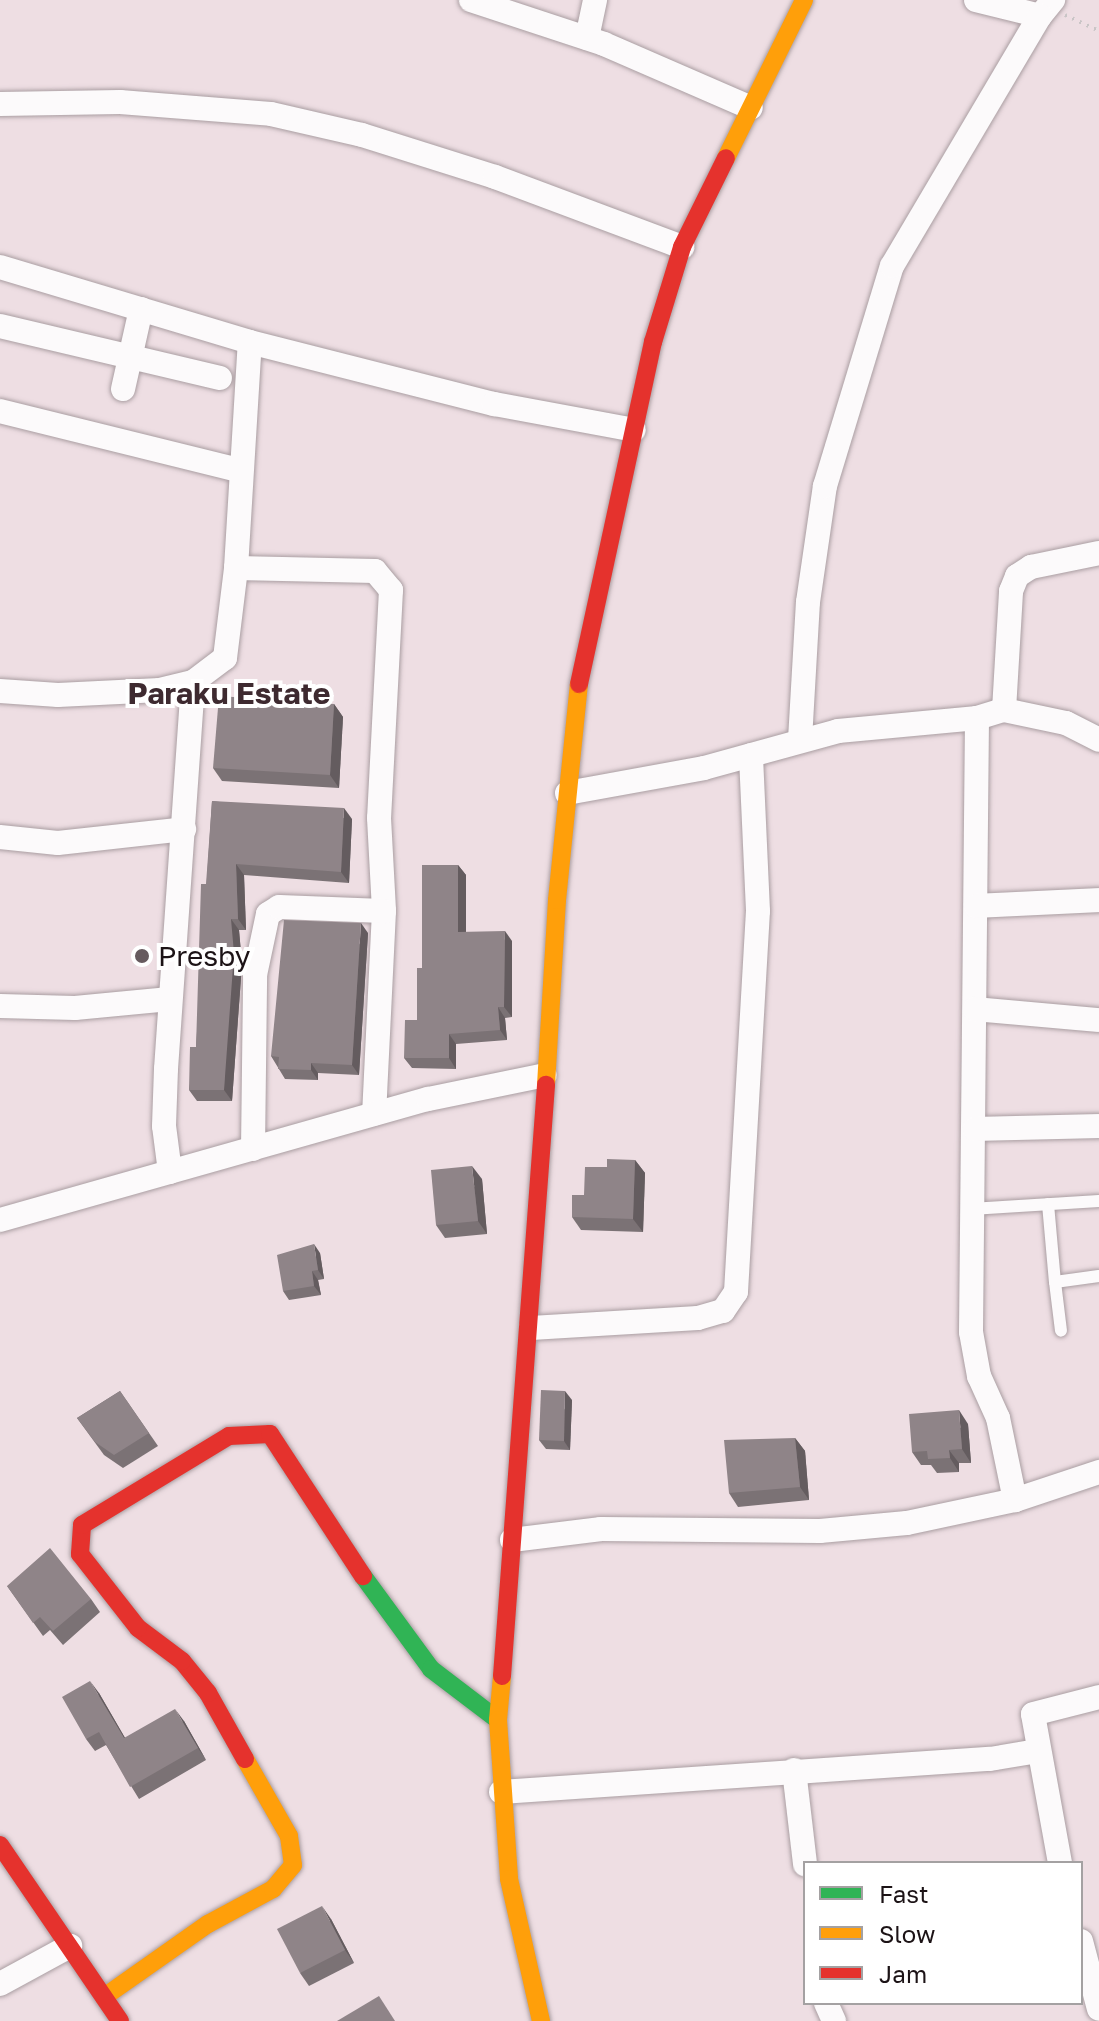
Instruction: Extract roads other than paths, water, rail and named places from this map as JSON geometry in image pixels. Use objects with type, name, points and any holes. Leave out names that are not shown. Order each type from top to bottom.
[{"type":"street","points":[[471,0],[587,38],[751,108]]},
{"type":"street","points":[[587,38],[595,0]]},
{"type":"street","points":[[541,2021],[509,1879],[498,1720],[531,1328],[545,1075],[567,793],[580,676],[634,430],[682,247],[804,0]]},
{"type":"street","points":[[800,740],[808,602],[825,486],[892,266],[1047,8],[976,0]]},
{"type":"street","points":[[0,104],[120,102],[271,114],[362,135],[495,177],[682,247]]},
{"type":"street","points":[[0,267],[250,342],[494,404],[634,430]]},
{"type":"street","points":[[123,389],[141,309]]},
{"type":"street","points":[[0,326],[220,378]]},
{"type":"street","points":[[0,691],[102,693],[160,690],[193,682],[225,658],[236,568],[238,470],[250,342]]},
{"type":"street","points":[[0,411],[238,470]]},
{"type":"street","points":[[1004,710],[1011,591],[1017,576],[1031,567],[1099,553]]},
{"type":"street","points":[[236,568],[375,571],[391,590],[379,818],[384,911],[374,1114]]},
{"type":"street","points":[[170,1172],[164,1126],[193,682]]},
{"type":"street","points":[[567,793],[751,755],[800,740],[977,718],[1004,710],[1066,723],[1099,740]]},
{"type":"street","points":[[977,718],[975,1129],[971,1209],[973,1346],[998,1418],[1015,1500]]},
{"type":"street","points":[[531,1328],[698,1318],[723,1311],[736,1292],[758,911],[751,755]]},
{"type":"street","points":[[0,837],[58,843],[184,829]]},
{"type":"street","points":[[976,906],[1099,900]]},
{"type":"street","points":[[253,1149],[255,975],[268,914],[279,907],[384,911]]},
{"type":"street","points":[[0,1006],[75,1008],[170,999]]},
{"type":"street","points":[[975,1009],[1099,1020]]},
{"type":"street","points":[[0,1220],[374,1114],[545,1075]]},
{"type":"street","points":[[975,1129],[1099,1126]]},
{"type":"street","points":[[104,1997],[208,1924],[273,1889],[293,1865],[289,1836],[208,1693],[182,1661],[138,1628],[89,1565],[77,1540],[82,1525],[229,1436],[270,1434],[379,1601],[431,1669],[498,1720]]},
{"type":"street","points":[[512,1540],[601,1529],[820,1531],[907,1523],[1015,1500],[1099,1472]]},
{"type":"street","points":[[1060,1861],[1033,1714],[1099,1697]]},
{"type":"street","points":[[501,1792],[990,1759],[1038,1751]]},
{"type":"street","points":[[794,1770],[805,1861]]},
{"type":"street","points":[[0,1845],[120,2021]]},
{"type":"street","points":[[0,1984],[70,1946]]},
{"type":"street","points":[[1083,1947],[1096,1983],[1099,2009]]},
{"type":"lane","points":[[971,1209],[1099,1201]]},
{"type":"lane","points":[[1048,1204],[1061,1331]]},
{"type":"lane","points":[[1055,1282],[1099,1276]]},
{"type":"place","name":"Presby","points":[[142,956]]},
{"type":"district","name":"Paraku Estate","points":[[229,693]]}]
